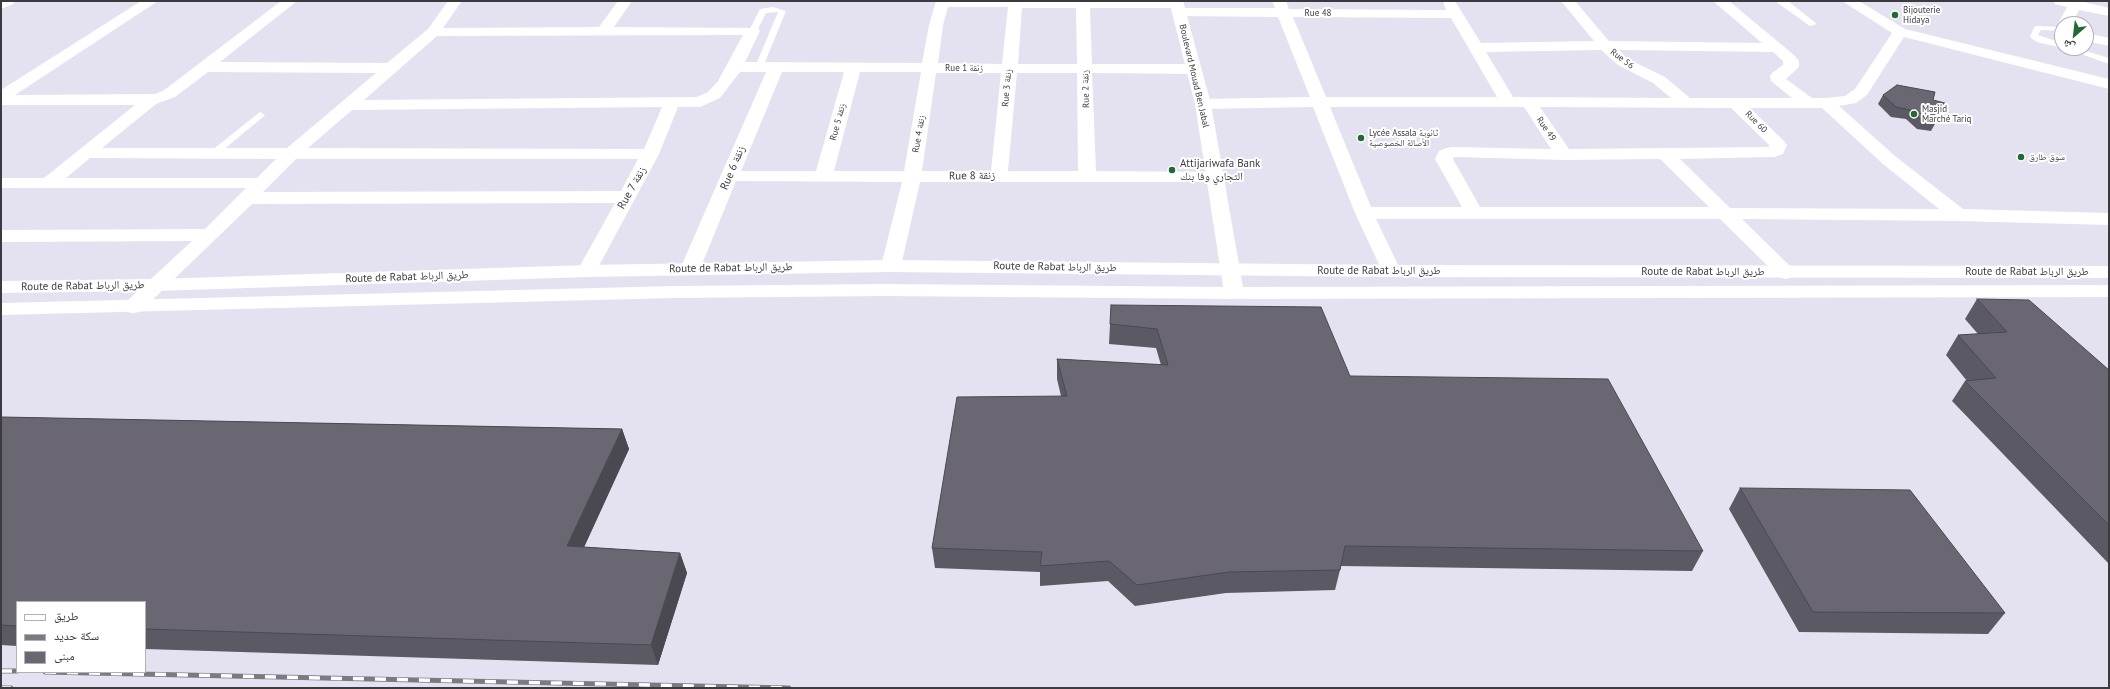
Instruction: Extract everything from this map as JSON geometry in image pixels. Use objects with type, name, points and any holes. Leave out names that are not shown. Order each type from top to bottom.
[{"type":"street","points":[[1,5],[8,1]]},
{"type":"street","points":[[1,99],[151,1]]},
{"type":"street","points":[[1,99],[151,100],[169,94],[290,1]]},
{"type":"street","points":[[132,307],[210,235],[292,153],[346,105],[433,32],[455,1]]},
{"type":"street","points":[[603,32],[624,1]]},
{"type":"street","points":[[1449,1],[1508,103]]},
{"type":"street","name":"Rue 56","points":[[1568,1],[1605,45],[1623,62],[1659,80],[1688,104]]},
{"type":"street","points":[[1720,1],[1776,48],[1786,54],[1791,60],[1791,67],[1778,76],[1779,81],[1818,104],[1958,216]]},
{"type":"street","points":[[1849,1],[1900,32],[2109,84]]},
{"type":"street","points":[[2060,1],[2109,12]]},
{"type":"street","name":"Rue 48","points":[[943,2],[1083,2],[1177,6],[1281,7],[1456,14]]},
{"type":"street","name":"Rue 4 زنقة","points":[[891,266],[912,177],[931,68],[936,25],[943,2]]},
{"type":"street","name":"Rue 3 زنقة","points":[[999,176],[1016,2]]},
{"type":"street","name":"Rue 2 زنقة","points":[[1083,2],[1088,176]]},
{"type":"street","points":[[2069,16],[2075,4]]},
{"type":"street","name":"Boulevard Mouad Ben Jabal","points":[[1177,6],[1203,104],[1234,293]]},
{"type":"street","points":[[1281,7],[1364,213],[1391,271]]},
{"type":"street","points":[[346,105],[700,102],[714,95],[724,84],[735,67],[753,31],[433,32]]},
{"type":"street","points":[[1203,104],[1320,102],[1818,104],[1850,100],[1860,92],[1900,32]]},
{"type":"street","points":[[2094,38],[2109,42]]},
{"type":"street","points":[[1477,48],[1605,45],[1776,48]]},
{"type":"street","points":[[203,67],[390,68]]},
{"type":"street","name":"Rue 1 زنقة","points":[[735,67],[1194,69]]},
{"type":"street","name":"Rue 6 زنقة","points":[[690,269],[730,176],[767,67]]},
{"type":"street","name":"Rue 5 زنقة","points":[[823,177],[853,68]]},
{"type":"street","points":[[48,183],[88,153],[151,100]]},
{"type":"street","name":"Rue 7 زنقة","points":[[586,271],[650,154],[672,103]]},
{"type":"street","name":"Rue 49","points":[[1529,103],[1564,155]]},
{"type":"street","name":"Rue 60","points":[[1665,154],[1774,152],[1778,148],[1775,141],[1737,104]]},
{"type":"street","points":[[1475,214],[1444,159],[1445,155],[1452,152],[1564,155],[1665,154],[1786,273]]},
{"type":"street","points":[[88,153],[650,154]]},
{"type":"street","name":"Rue 8 زنقة","points":[[730,176],[1214,177]]},
{"type":"street","points":[[1,183],[263,183]]},
{"type":"street","points":[[247,198],[626,197]]},
{"type":"street","points":[[1364,213],[1475,214],[1578,212],[2109,219]]},
{"type":"street","points":[[1,236],[210,235]]},
{"type":"street","name":"Route de Rabat طريق الرباط","points":[[1,286],[156,285],[586,271],[891,266],[1786,273],[2109,272]]},
{"type":"street","name":"Route de Rabat طريق الرباط","points":[[1,309],[132,307],[358,299],[675,292],[891,290],[1234,293],[2109,291]]},
{"type":"lane","points":[[1779,1],[1785,3],[1813,24]]},
{"type":"lane","points":[[753,31],[761,13],[774,5],[780,10],[782,13],[767,67]]},
{"type":"lane","points":[[2054,29],[2038,28],[2034,36],[2040,40],[2054,44]]},
{"type":"lane","points":[[2093,56],[2109,61]]},
{"type":"lane","points":[[214,153],[260,115]]},
{"type":"building","points":[[1897,85],[1935,92],[1933,100],[1945,103],[1936,122],[1922,120],[1910,110],[1896,107],[1883,95]]},
{"type":"building","points":[[1977,299],[2029,300],[2109,370],[2109,525],[1965,381],[1996,378],[1958,335],[2007,332]]},
{"type":"building","points":[[1111,305],[1321,307],[1350,376],[1608,379],[1703,551],[1345,546],[1340,570],[1229,572],[1137,585],[1109,561],[1040,566],[1042,552],[932,548],[957,397],[1067,396],[1057,359],[1168,365],[1157,329],[1110,324]]},
{"type":"building","points":[[1,417],[622,429],[567,546],[680,553],[651,645],[146,629],[146,601],[16,601],[16,626],[1,625]]},
{"type":"building","points":[[1740,488],[1910,490],[2005,613],[1813,612]]},
{"type":"railway","points":[[1,671],[16,671]]},
{"type":"railway","points":[[92,673],[789,688]]},
{"type":"railway","points":[[1,688],[11,688]]},
{"type":"place","name":"Bijouterie Hidaya","points":[[1895,15]]},
{"type":"place","name":"Masjid Marché Tariq","points":[[1914,114]]},
{"type":"place","name":"Lycée Assala ثانوية الأصالة الخصوصية","points":[[1361,138]]},
{"type":"place","name":"سوق طارق","points":[[2021,157]]},
{"type":"place","name":"Attijariwafa Bank التجاري وفا بنك","points":[[1172,170]]}]
